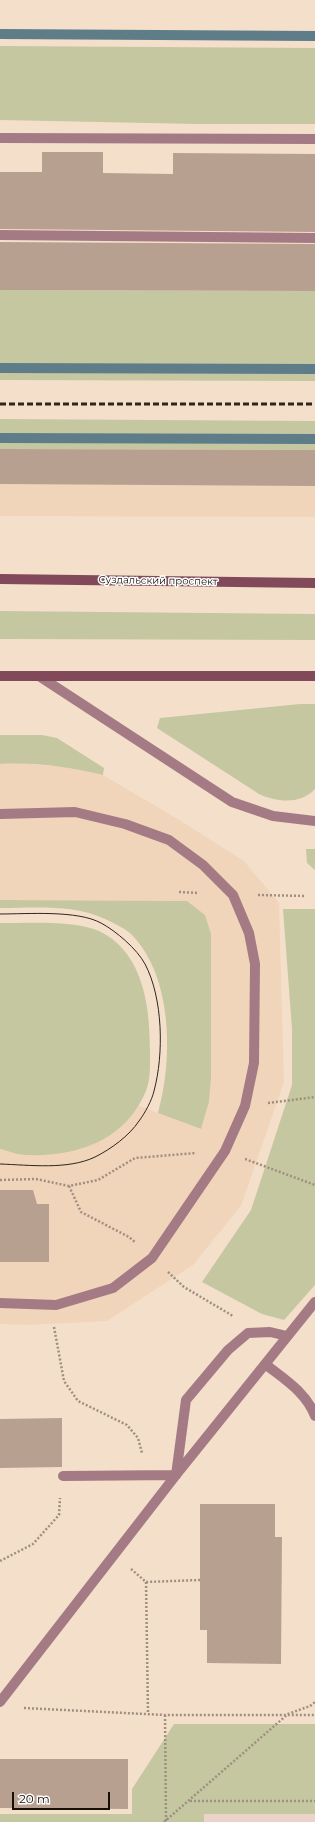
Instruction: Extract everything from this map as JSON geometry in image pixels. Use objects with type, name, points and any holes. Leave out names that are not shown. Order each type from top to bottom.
[{"type":"main road","name":"Суздальский проспект","points":[[0,579],[315,583]]},
{"type":"main road","points":[[0,676],[315,676]]},
{"type":"street","points":[[0,138],[315,139]]},
{"type":"street","points":[[0,235],[315,238]]},
{"type":"street","points":[[39,676],[232,802],[273,816],[315,821]]},
{"type":"street","points":[[0,814],[75,812],[125,824],[169,840],[203,865],[233,895],[249,932],[255,964],[254,1063],[245,1106],[225,1151],[152,1258],[113,1288],[56,1305],[0,1303]]},
{"type":"street","points":[[0,1702],[176,1475],[315,1302]]},
{"type":"street","points":[[176,1475],[186,1400],[228,1350],[248,1333],[270,1332],[287,1336]]},
{"type":"street","points":[[265,1364],[295,1387],[311,1406],[315,1416]]},
{"type":"street","points":[[63,1476],[176,1475]]},
{"type":"path","points":[[245,1106],[315,1097]]},
{"type":"path","points":[[0,1180],[36,1179],[69,1186],[98,1180],[135,1158],[225,1151],[315,1185]]},
{"type":"path","points":[[50,1304],[64,1381],[78,1401],[127,1425],[138,1438],[147,1475]]},
{"type":"path","points":[[0,1561],[33,1544],[59,1515],[63,1476]]},
{"type":"path","points":[[114,1555],[146,1582],[200,1580]]},
{"type":"path","points":[[146,1582],[148,1714]]},
{"type":"path","points":[[166,1822],[288,1714],[310,1706],[315,1702]]},
{"type":"path","points":[[23,1708],[165,1715],[315,1715]]},
{"type":"path","points":[[165,1715],[166,1822]]},
{"type":"path","points":[[190,1800],[315,1801]]},
{"type":"shaded area","points":[[0,449],[315,450],[315,517],[0,516]]},
{"type":"shaded area","points":[[15,763],[69,767],[103,775],[181,821],[244,861],[279,903],[284,1082],[241,1206],[193,1265],[107,1321],[27,1325],[0,1324],[0,1149],[25,1155],[130,1117],[137,1105],[201,1129],[209,1102],[211,1078],[211,934],[186,901],[0,900],[0,764]]},
{"type":"shaded area","points":[[204,1814],[315,1814],[315,1822],[204,1822]]},
{"type":"green space","points":[[0,46],[315,48],[315,124],[197,124],[0,120]]},
{"type":"green space","points":[[0,290],[315,291],[315,381],[0,380]]},
{"type":"green space","points":[[0,419],[315,421],[315,450],[0,449]]},
{"type":"green space","points":[[0,611],[315,614],[315,640],[0,639]]},
{"type":"green space","points":[[300,704],[315,704],[315,789],[302,798],[295,800],[273,799],[259,794],[157,728],[160,718]]},
{"type":"green space","points":[[0,735],[42,735],[57,738],[104,768],[103,775],[52,766],[0,764]]},
{"type":"green space","points":[[306,849],[315,849],[315,870],[307,863]]},
{"type":"green space","points":[[0,900],[187,901],[205,915],[211,934],[211,1078],[209,1102],[201,1129],[158,1113],[166,1069],[166,1021],[156,974],[146,954],[133,936],[120,926],[93,914],[53,908],[0,908]]},
{"type":"green space","points":[[283,909],[315,909],[315,1285],[284,1320],[262,1314],[202,1282],[251,1210],[292,1085],[292,1029]]},
{"type":"green space","points":[[0,923],[51,923],[77,925],[89,927],[99,931],[114,940],[126,952],[141,982],[150,1032],[150,1070],[146,1091],[137,1108],[126,1122],[112,1134],[81,1149],[45,1155],[23,1155],[0,1149]]},
{"type":"green space","points":[[174,1724],[315,1724],[315,1814],[204,1814],[204,1822],[0,1822],[0,1814],[132,1814],[132,1789]]},
{"type":"building","points":[[42,152],[103,152],[103,173],[173,174],[173,153],[315,154],[315,232],[0,229],[0,172],[42,172]]},
{"type":"building","points":[[0,242],[315,244],[315,291],[0,290]]},
{"type":"building","points":[[0,449],[315,450],[315,486],[0,484]]},
{"type":"building","points":[[0,1190],[33,1190],[37,1204],[49,1204],[49,1262],[0,1262]]},
{"type":"building","points":[[62,1418],[62,1467],[0,1468],[0,1419]]},
{"type":"building","points":[[200,1504],[275,1504],[275,1537],[282,1537],[281,1664],[207,1663],[207,1630],[200,1630]]},
{"type":"building","points":[[0,1759],[128,1759],[128,1809],[0,1808]]},
{"type":"waterway","points":[[0,34],[315,36]]},
{"type":"waterway","points":[[0,368],[315,369]]},
{"type":"waterway","points":[[0,438],[315,439]]},
{"type":"tram line","points":[[0,914],[66,914],[91,919],[107,926],[132,947],[145,964],[155,993],[160,1026],[159,1060],[152,1098],[135,1127],[119,1142],[95,1157],[73,1164],[49,1166],[0,1164]]},
{"type":"railway","points":[[0,404],[315,404]]}]
